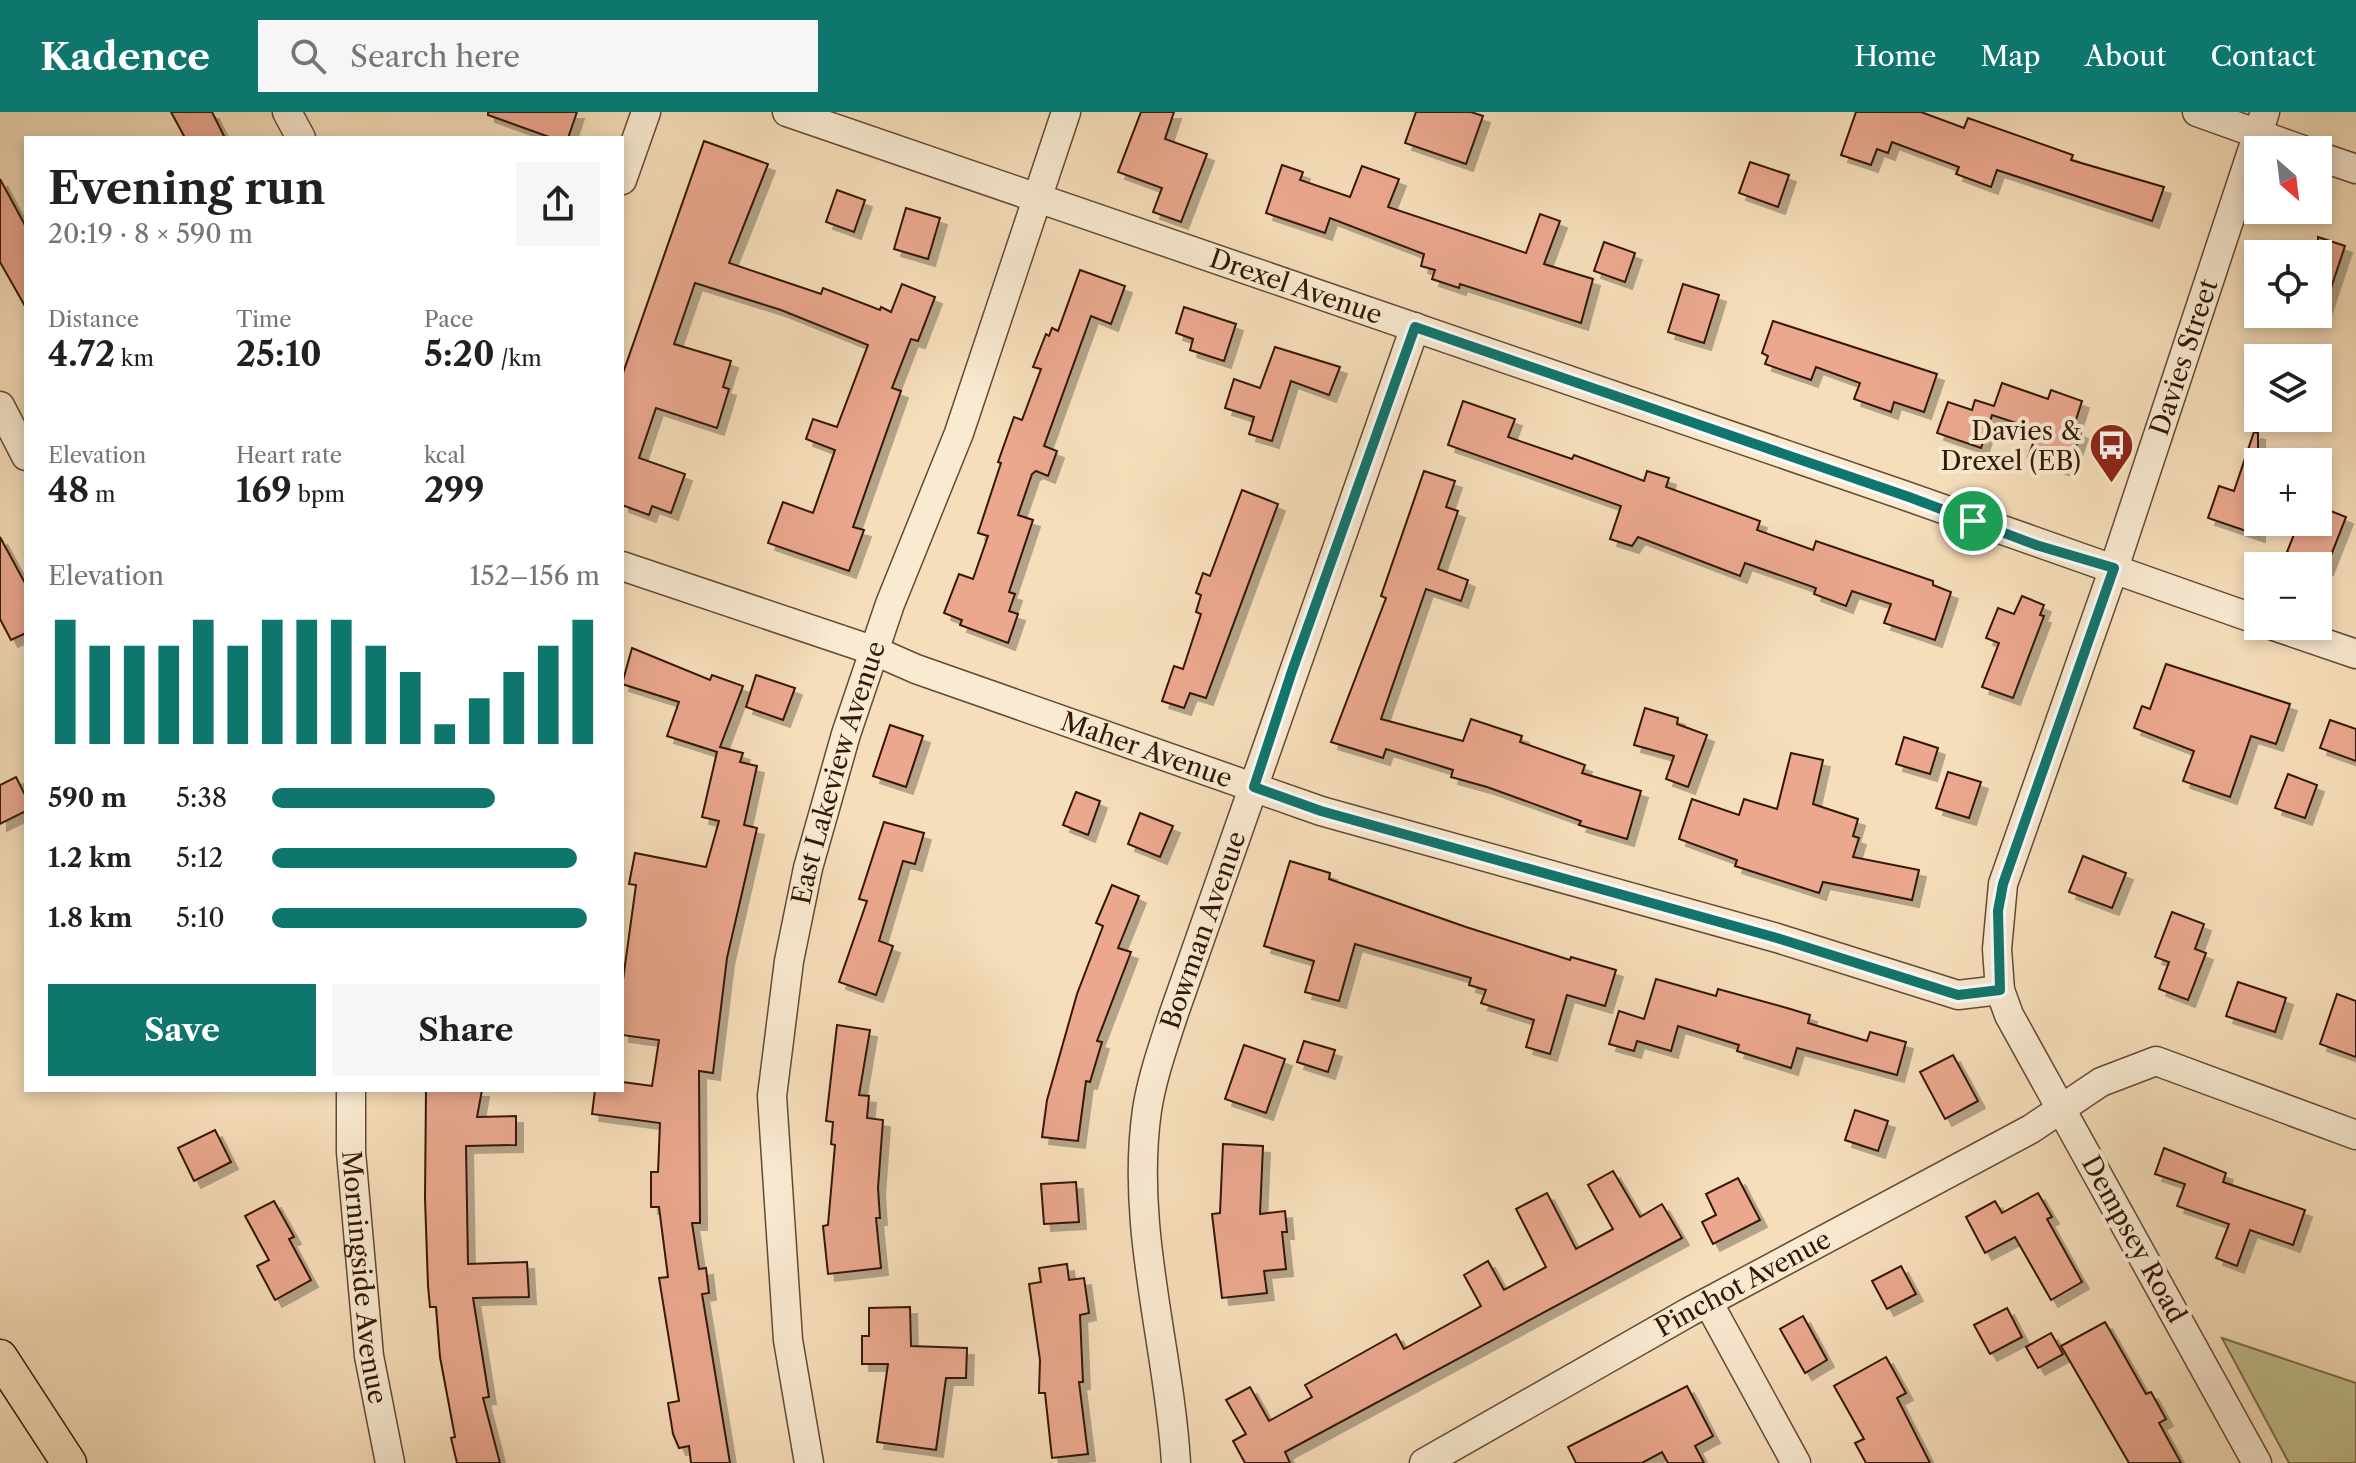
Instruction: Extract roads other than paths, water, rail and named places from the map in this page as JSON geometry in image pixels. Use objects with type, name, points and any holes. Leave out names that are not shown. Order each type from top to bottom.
[{"type":"main road","points":[[0,1357],[69,1463]]},
{"type":"street","points":[[287,112],[300,136]]},
{"type":"street","points":[[624,174],[646,112]]},
{"type":"street","name":"Drexel Avenue","points":[[787,112],[2244,615]]},
{"type":"street","name":"East Lakeview Avenue","points":[[809,1463],[788,1340],[772,1096],[789,961],[808,868],[846,734],[890,604],[959,433],[988,338],[1039,199],[1066,112]]},
{"type":"street","points":[[2197,112],[2261,122],[2282,136]]},
{"type":"street","name":"Davies Street","points":[[2004,1003],[1998,911],[2003,884],[2114,568],[2261,122]]},
{"type":"street","points":[[2332,161],[2356,169]]},
{"type":"street","name":"Bowman Avenue","points":[[1176,1463],[1164,1353],[1147,1250],[1147,1110],[1173,1016],[1415,327]]},
{"type":"street","points":[[0,406],[24,452]]},
{"type":"street","name":"Maher Avenue","points":[[624,567],[875,651],[916,669],[1321,811],[1792,942],[1958,995],[2004,1003]]},
{"type":"street","points":[[2315,640],[2356,654]]},
{"type":"street","name":"Dempsey Road","points":[[2004,1003],[2257,1463]]},
{"type":"street","points":[[2064,1110],[2101,1082],[2156,1061],[2356,1135]]},
{"type":"street","name":"Morningside Avenue","points":[[351,1092],[351,1152],[369,1356],[390,1463]]},
{"type":"street","name":"Pinchot Avenue","points":[[1424,1463],[1708,1302],[2064,1110]]},
{"type":"street","points":[[1708,1302],[1796,1463]]},
{"type":"place","name":"Davies & Drexel (EB)","points":[[2112,485]]}]
